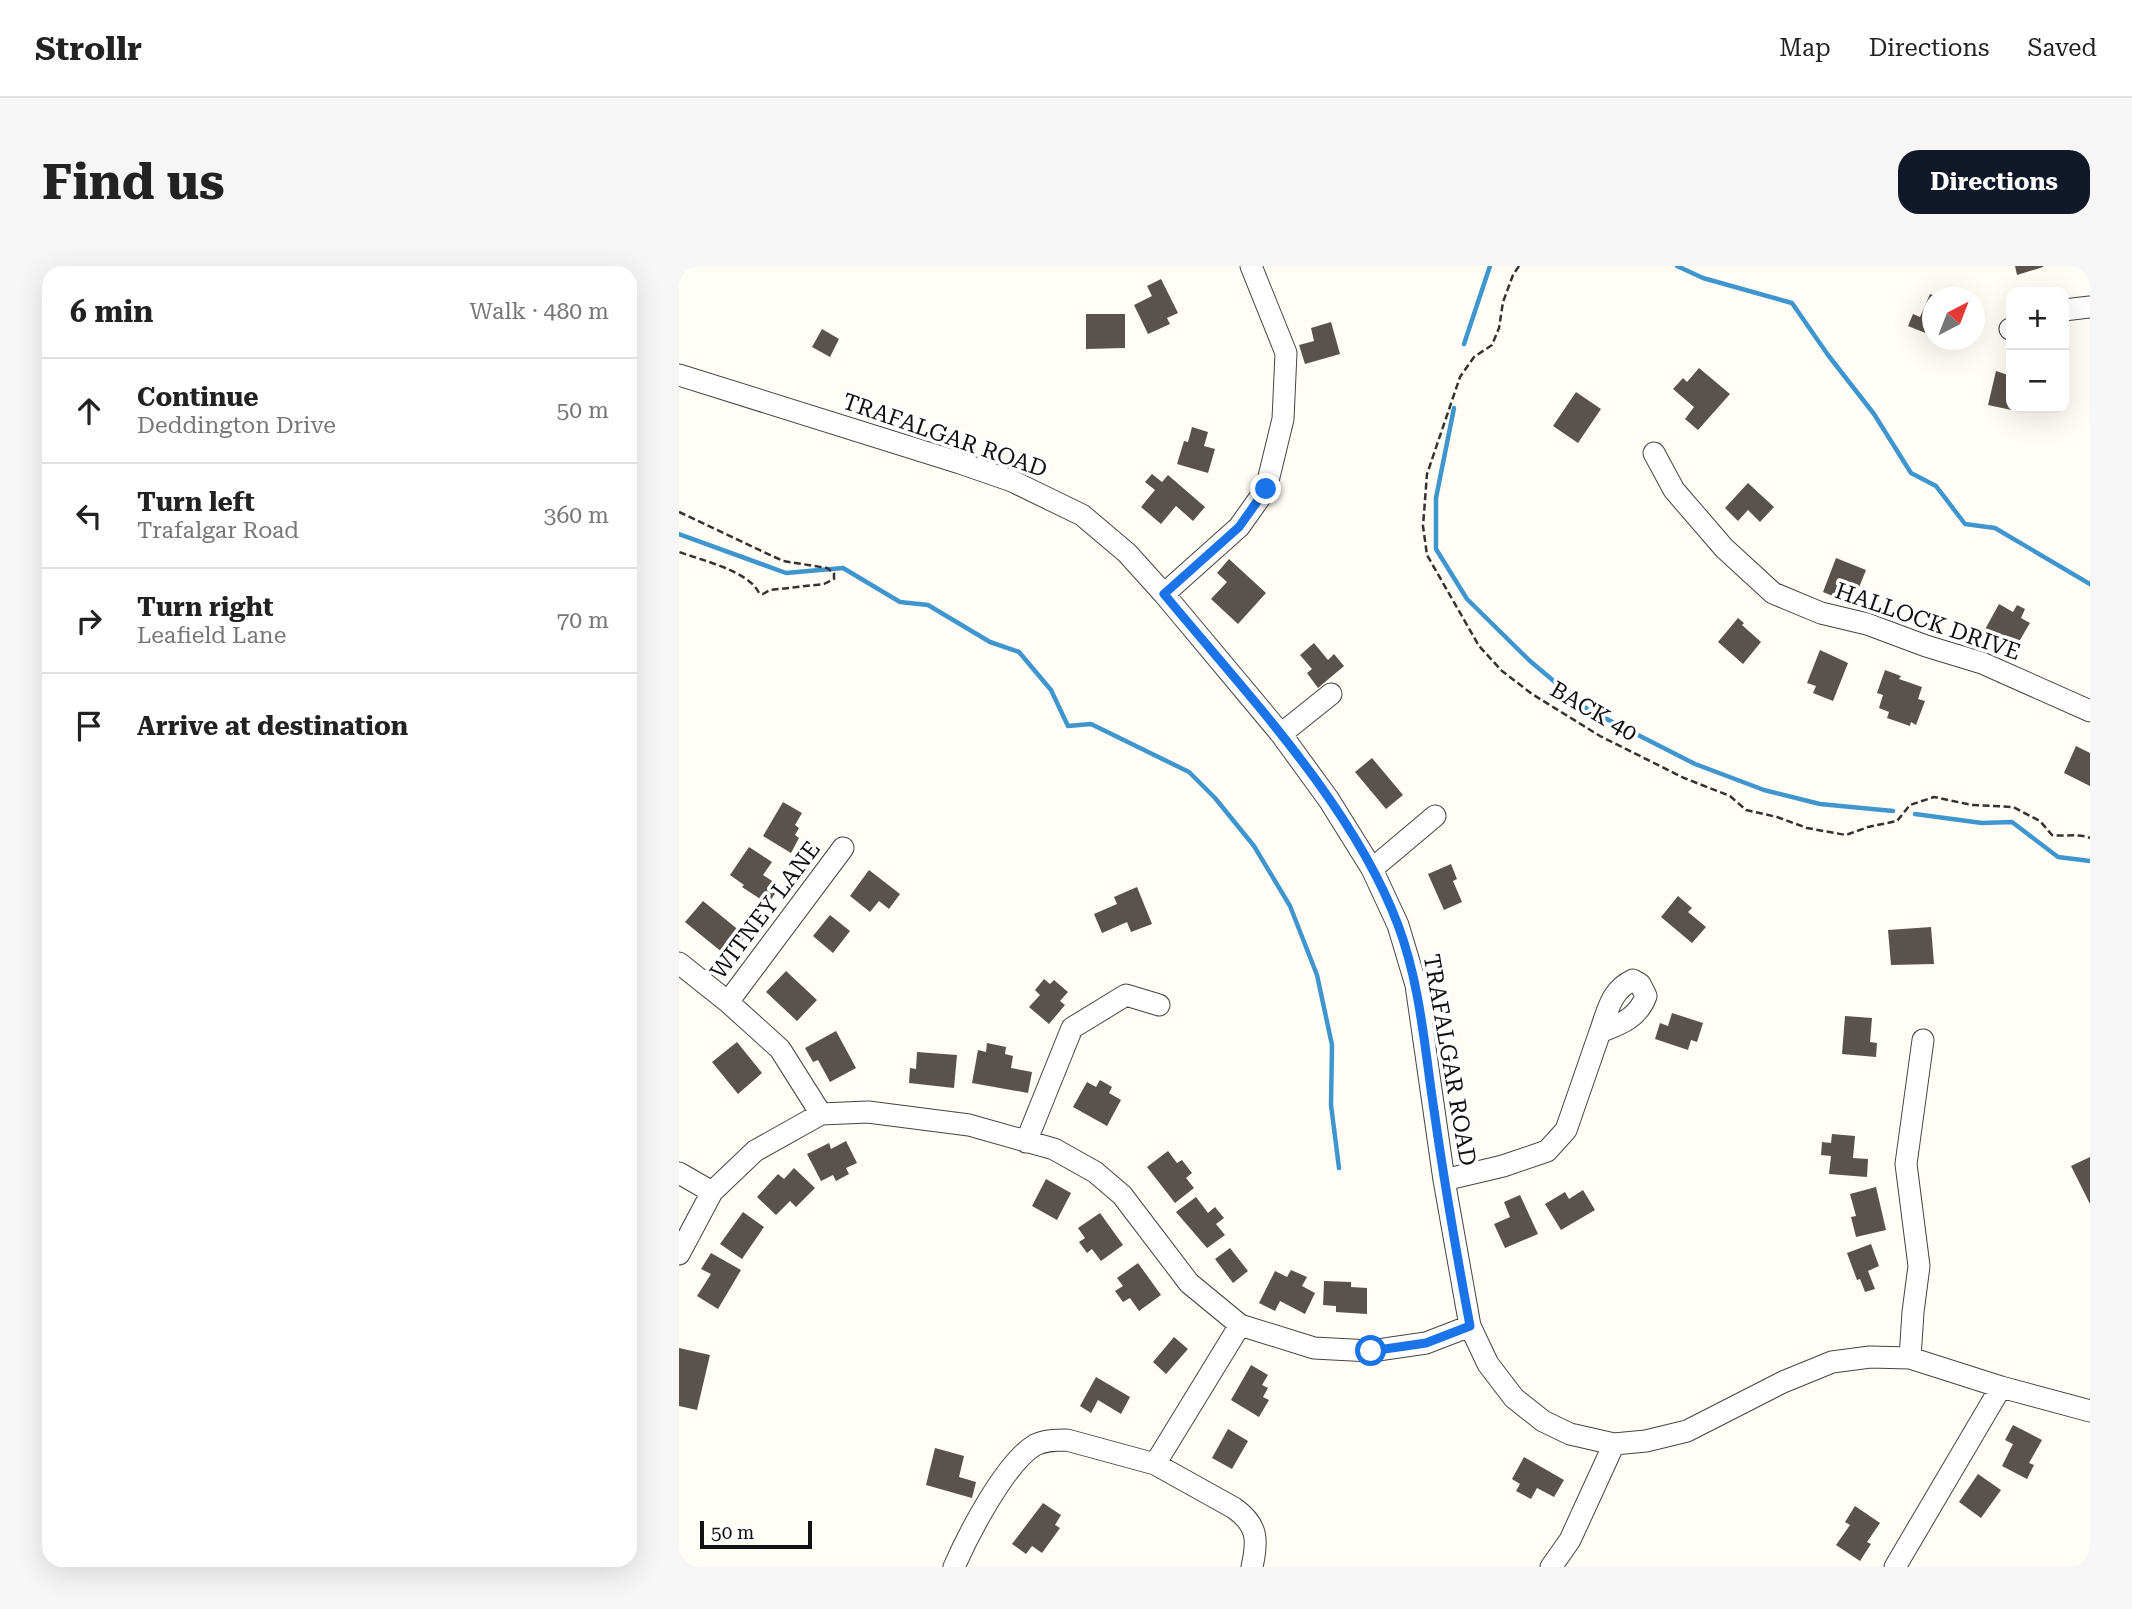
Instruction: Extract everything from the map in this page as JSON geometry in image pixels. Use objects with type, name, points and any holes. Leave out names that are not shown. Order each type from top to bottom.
[{"type":"street","points":[[1164,594],[1239,527],[1266,489],[1283,419],[1286,353],[1251,266]]},
{"type":"street","points":[[2069,309],[2090,307]]},
{"type":"street","name":"TRAFALGAR ROAD","points":[[679,375],[897,442],[1012,481],[1082,514],[1127,553],[1164,594],[1280,734],[1329,800],[1372,869],[1398,925],[1416,985],[1444,1180],[1470,1326],[1488,1364],[1514,1398],[1543,1421],[1614,1444],[1646,1441],[1687,1431],[1783,1382],[1832,1362],[1870,1357],[1910,1358],[2001,1387],[2090,1411]]},
{"type":"street","name":"HALLOCK DRIVE","points":[[1654,453],[1674,490],[1724,548],[1773,593],[1821,613],[1867,624],[1982,663],[2090,711]]},
{"type":"street","points":[[1280,734],[1331,694]]},
{"type":"street","points":[[1372,869],[1435,816]]},
{"type":"street","name":"WITNEY LANE","points":[[728,1002],[843,848]]},
{"type":"street","points":[[679,963],[780,1049],[821,1114]]},
{"type":"street","points":[[1026,1142],[1072,1028],[1126,995],[1159,1005]]},
{"type":"street","points":[[1444,1180],[1503,1166],[1547,1151],[1566,1130],[1600,1032]]},
{"type":"street","points":[[1910,1358],[1919,1266],[1906,1164],[1923,1040]]},
{"type":"street","points":[[679,1254],[712,1192],[755,1151],[821,1114],[868,1112],[969,1125],[1054,1149],[1095,1172],[1122,1195],[1189,1283],[1240,1325],[1314,1348],[1371,1351],[1426,1343],[1470,1326]]},
{"type":"street","points":[[679,1173],[712,1192]]},
{"type":"street","points":[[1154,1465],[1240,1325]]},
{"type":"street","points":[[1895,1567],[2001,1387]]},
{"type":"street","points":[[954,1567],[987,1504],[1014,1466],[1036,1445],[1052,1439],[1067,1440],[1154,1465],[1244,1515],[1252,1525],[1257,1547],[1252,1567]]},
{"type":"street","points":[[1551,1567],[1570,1540],[1614,1444]]},
{"type":"path","name":"BACK 40","points":[[1519,266],[1503,302],[1499,328],[1492,345],[1474,358],[1460,377],[1427,474],[1423,526],[1427,555],[1479,646],[1502,671],[1532,694],[1600,736],[1684,778],[1730,796],[1746,810],[1807,828],[1846,835],[1897,821],[1910,805],[1934,797],[1972,804],[2013,807],[2040,821],[2052,835],[2066,838],[2082,835],[2090,838]]},
{"type":"path","points":[[679,512],[783,561],[827,568],[834,573],[834,579],[824,584],[770,590],[764,594],[759,593],[755,585],[738,573],[679,552]]},
{"type":"building","points":[[2015,266],[2043,266],[2043,267],[2017,275]]},
{"type":"building","points":[[1161,279],[1178,313],[1167,318],[1170,324],[1148,334],[1134,305],[1152,296],[1147,286]]},
{"type":"building","points":[[1922,312],[1922,332],[1908,326],[1913,314],[1920,317]]},
{"type":"building","points":[[1086,314],[1125,314],[1125,348],[1086,349]]},
{"type":"building","points":[[1331,322],[1340,354],[1305,364],[1299,345],[1314,341],[1311,328]]},
{"type":"building","points":[[822,329],[839,339],[830,357],[812,347]]},
{"type":"building","points":[[1699,368],[1730,394],[1698,430],[1685,419],[1694,407],[1673,389],[1683,378],[1687,382]]},
{"type":"building","points":[[1996,371],[2006,374],[2006,409],[1988,405]]},
{"type":"building","points":[[1576,392],[1601,409],[1578,443],[1553,426]]},
{"type":"building","points":[[1192,427],[1208,432],[1204,446],[1215,449],[1208,473],[1177,464],[1184,441],[1188,442]]},
{"type":"building","points":[[1152,474],[1162,482],[1168,475],[1205,507],[1193,521],[1176,506],[1161,524],[1141,507],[1155,490],[1145,482]]},
{"type":"building","points":[[1748,483],[1774,507],[1760,522],[1748,510],[1738,521],[1725,508]]},
{"type":"building","points":[[1836,558],[1866,570],[1858,590],[1845,585],[1840,599],[1823,592]]},
{"type":"building","points":[[1229,559],[1266,593],[1238,624],[1211,599],[1227,582],[1217,573]]},
{"type":"building","points":[[1999,604],[2013,612],[2017,605],[2025,609],[2021,618],[2030,623],[2017,645],[2002,637],[1999,642],[1983,633]]},
{"type":"building","points":[[1738,618],[1761,642],[1743,664],[1718,642]]},
{"type":"building","points":[[1314,643],[1328,660],[1334,654],[1344,666],[1318,688],[1307,673],[1312,669],[1300,655]]},
{"type":"building","points":[[1820,650],[1848,663],[1833,701],[1813,693],[1816,686],[1807,683]]},
{"type":"building","points":[[1885,670],[1901,676],[1899,679],[1922,687],[1918,699],[1925,701],[1916,725],[1911,722],[1910,726],[1887,718],[1889,712],[1879,708],[1883,695],[1877,693]]},
{"type":"building","points":[[2076,746],[2090,753],[2090,786],[2064,773]]},
{"type":"building","points":[[1372,758],[1403,795],[1386,809],[1355,772]]},
{"type":"building","points":[[783,802],[802,813],[795,825],[799,828],[795,835],[799,838],[791,853],[763,836]]},
{"type":"building","points":[[749,847],[772,862],[763,875],[780,886],[768,904],[742,887],[744,885],[730,875]]},
{"type":"building","points":[[1451,864],[1457,879],[1453,881],[1462,902],[1444,910],[1428,874]]},
{"type":"building","points":[[869,870],[900,894],[889,909],[879,901],[870,912],[850,896]]},
{"type":"building","points":[[1137,887],[1152,924],[1131,932],[1127,922],[1102,933],[1094,914],[1117,904],[1114,897]]},
{"type":"building","points":[[1678,896],[1692,908],[1688,912],[1706,927],[1692,943],[1661,917]]},
{"type":"building","points":[[703,901],[746,936],[728,957],[685,922]]},
{"type":"building","points":[[830,915],[850,931],[833,953],[813,936]]},
{"type":"building","points":[[1931,927],[1934,964],[1891,965],[1888,930]]},
{"type":"building","points":[[786,971],[817,1000],[797,1021],[766,992]]},
{"type":"building","points":[[1044,979],[1050,984],[1054,980],[1068,992],[1060,1001],[1065,1005],[1049,1024],[1029,1007],[1040,995],[1035,990]]},
{"type":"building","points":[[1672,1013],[1703,1023],[1697,1042],[1691,1040],[1688,1050],[1655,1039],[1660,1023],[1668,1026]]},
{"type":"building","points":[[1845,1016],[1872,1018],[1870,1042],[1877,1043],[1876,1057],[1842,1054]]},
{"type":"building","points":[[836,1031],[856,1068],[830,1082],[818,1060],[813,1062],[805,1048]]},
{"type":"building","points":[[737,1042],[762,1073],[738,1094],[712,1062]]},
{"type":"building","points":[[987,1043],[1006,1047],[1005,1054],[1013,1056],[1011,1068],[1032,1072],[1028,1093],[972,1083],[978,1050],[986,1052]]},
{"type":"building","points":[[917,1052],[957,1055],[954,1088],[909,1083],[910,1068],[916,1069]]},
{"type":"building","points":[[1100,1080],[1112,1087],[1109,1093],[1121,1100],[1107,1126],[1073,1107],[1087,1082],[1096,1087]]},
{"type":"building","points":[[1832,1134],[1855,1136],[1853,1158],[1868,1159],[1867,1177],[1829,1174],[1831,1156],[1821,1155],[1822,1142],[1831,1143]]},
{"type":"building","points":[[846,1141],[857,1163],[846,1168],[849,1174],[836,1181],[833,1175],[821,1181],[807,1154],[829,1143],[831,1149]]},
{"type":"building","points":[[1168,1151],[1177,1163],[1182,1160],[1192,1173],[1186,1178],[1194,1188],[1175,1203],[1147,1167]]},
{"type":"building","points":[[2090,1157],[2090,1204],[2071,1166]]},
{"type":"building","points":[[794,1168],[815,1188],[796,1207],[790,1201],[776,1215],[757,1197],[778,1174],[784,1179]]},
{"type":"building","points":[[1046,1179],[1071,1193],[1057,1220],[1032,1206]]},
{"type":"building","points":[[1876,1187],[1886,1230],[1856,1237],[1851,1217],[1856,1216],[1850,1194]]},
{"type":"building","points":[[1583,1190],[1595,1210],[1561,1230],[1545,1204],[1565,1192],[1569,1199]]},
{"type":"building","points":[[1520,1195],[1538,1234],[1505,1248],[1494,1224],[1510,1217],[1504,1202]]},
{"type":"building","points":[[1196,1197],[1208,1213],[1215,1207],[1224,1218],[1216,1224],[1225,1235],[1207,1248],[1176,1212]]},
{"type":"building","points":[[743,1212],[764,1227],[742,1259],[720,1244]]},
{"type":"building","points":[[1100,1213],[1123,1245],[1101,1261],[1092,1249],[1087,1253],[1079,1242],[1085,1238],[1078,1228]]},
{"type":"building","points":[[1871,1244],[1879,1266],[1868,1271],[1875,1289],[1865,1292],[1860,1279],[1857,1280],[1847,1253]]},
{"type":"building","points":[[1230,1248],[1248,1271],[1233,1283],[1215,1259]]},
{"type":"building","points":[[711,1253],[741,1270],[718,1309],[697,1296],[711,1274],[701,1269]]},
{"type":"building","points":[[1138,1263],[1161,1295],[1139,1311],[1130,1298],[1123,1302],[1115,1291],[1123,1286],[1117,1278]]},
{"type":"building","points":[[1291,1270],[1307,1277],[1302,1286],[1315,1293],[1305,1314],[1280,1301],[1275,1311],[1259,1303],[1275,1271],[1287,1277]]},
{"type":"building","points":[[1324,1281],[1351,1282],[1351,1287],[1367,1288],[1367,1314],[1336,1312],[1336,1306],[1323,1305]]},
{"type":"building","points":[[1174,1337],[1188,1349],[1166,1374],[1153,1362]]},
{"type":"building","points":[[679,1348],[710,1355],[697,1410],[679,1406]]},
{"type":"building","points":[[1251,1365],[1268,1375],[1262,1385],[1268,1388],[1263,1397],[1269,1400],[1259,1417],[1231,1400]]},
{"type":"building","points":[[1096,1377],[1130,1397],[1121,1414],[1098,1400],[1091,1413],[1080,1406]]},
{"type":"building","points":[[2013,1425],[2042,1440],[2029,1463],[2034,1465],[2027,1479],[2002,1466],[2013,1444],[2005,1440]]},
{"type":"building","points":[[1228,1429],[1248,1441],[1232,1469],[1212,1458]]},
{"type":"building","points":[[935,1448],[964,1456],[959,1477],[976,1482],[972,1498],[926,1485]]},
{"type":"building","points":[[1524,1457],[1564,1480],[1554,1497],[1537,1488],[1531,1499],[1516,1491],[1520,1484],[1512,1479]]},
{"type":"building","points":[[1978,1474],[2001,1490],[1981,1518],[1959,1502]]},
{"type":"building","points":[[1043,1503],[1061,1515],[1055,1525],[1060,1528],[1042,1553],[1032,1546],[1026,1554],[1012,1544]]},
{"type":"building","points":[[1855,1506],[1880,1523],[1867,1542],[1871,1544],[1860,1561],[1836,1545],[1850,1525],[1845,1522]]},
{"type":"waterway","points":[[1464,344],[1490,266]]},
{"type":"waterway","points":[[1677,266],[1703,278],[1792,303],[1874,414],[1911,473],[1936,486],[1965,524],[1995,528],[2090,584]]},
{"type":"waterway","points":[[1454,408],[1436,498],[1436,549],[1467,599],[1530,661],[1587,709],[1695,764],[1764,790],[1820,804],[1893,811]]},
{"type":"waterway","points":[[679,534],[786,573],[843,568],[900,602],[928,605],[990,642],[1019,652],[1051,690],[1068,726],[1091,724],[1189,772],[1215,798],[1254,846],[1290,906],[1317,975],[1332,1045],[1331,1105],[1339,1168]]},
{"type":"waterway","points":[[1915,814],[1982,823],[2012,822],[2058,857],[2090,861]]},
{"type":"route","points":[[1266,489],[1239,527],[1164,594],[1280,734],[1329,800],[1372,869],[1398,925],[1416,985],[1444,1180],[1470,1326],[1426,1343],[1371,1351]]}]
